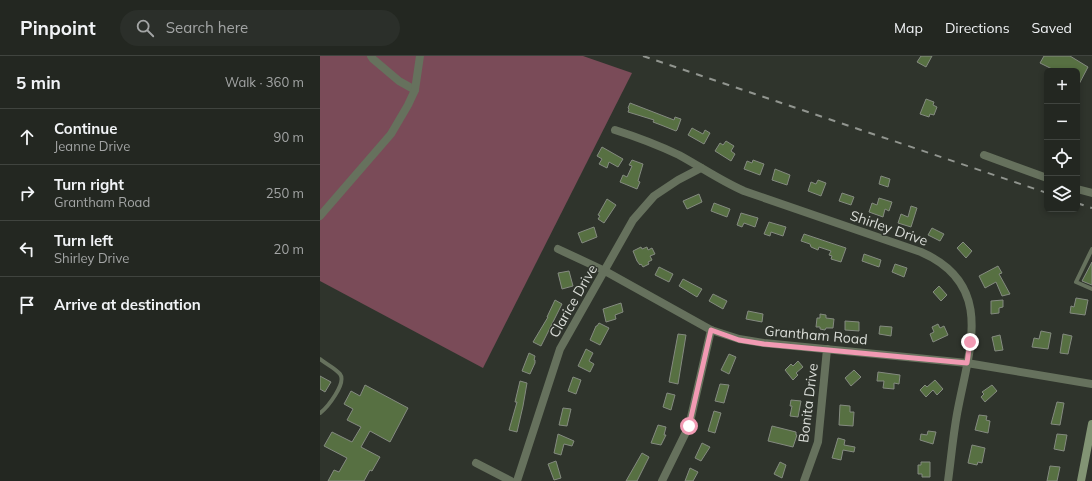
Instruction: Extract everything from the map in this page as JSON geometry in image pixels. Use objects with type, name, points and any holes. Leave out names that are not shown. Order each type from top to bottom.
[{"type":"main road","points":[[1081,481],[1090,447],[1092,424]]},
{"type":"street","points":[[371,56],[399,81],[415,90]]},
{"type":"street","points":[[320,216],[391,134],[415,90],[420,56]]},
{"type":"street","name":"Shirley Drive","points":[[615,130],[667,149],[729,185],[748,193],[921,252],[936,259],[949,268],[965,290],[970,302],[972,324],[948,481]]},
{"type":"street","points":[[984,155],[1044,177]]},
{"type":"street","name":"Clarice Drive","points":[[517,481],[560,349],[633,220],[654,196],[678,180],[701,168]]},
{"type":"street","points":[[1080,189],[1092,193]]},
{"type":"street","name":"Grantham Road","points":[[558,249],[605,271],[711,330],[739,340],[764,344],[967,363],[1092,384]]},
{"type":"street","points":[[662,481],[689,426],[711,330]]},
{"type":"street","name":"Bonita Drive","points":[[804,481],[818,442],[827,349]]},
{"type":"street","points":[[476,463],[511,481]]},
{"type":"lane","points":[[1092,249],[1076,282],[1092,289]]},
{"type":"lane","points":[[1084,266],[1089,268]]},
{"type":"lane","points":[[320,359],[340,374],[342,383],[324,410],[320,413]]},
{"type":"shaded area","points":[[320,56],[583,56],[632,73],[483,368],[320,281]]},
{"type":"building","points":[[921,56],[932,56],[926,67],[917,62]]},
{"type":"building","points":[[1044,56],[1070,56],[1088,67],[1080,82],[1080,68],[1050,68],[1040,63]]},
{"type":"building","points":[[926,99],[934,102],[933,105],[937,107],[934,115],[930,114],[929,117],[920,114]]},
{"type":"building","points":[[630,103],[674,120],[675,117],[681,119],[677,130],[676,131],[653,122],[654,120],[628,112]]},
{"type":"building","points":[[692,128],[703,134],[705,130],[710,133],[704,144],[688,135]]},
{"type":"building","points":[[726,141],[734,146],[731,151],[735,154],[731,161],[715,151],[720,143],[723,145]]},
{"type":"building","points":[[602,147],[623,159],[618,167],[609,162],[607,168],[599,164],[602,159],[597,156]]},
{"type":"building","points":[[632,160],[643,164],[638,181],[640,182],[637,189],[620,182],[623,175],[627,177],[632,166],[629,165]]},
{"type":"building","points":[[753,160],[764,164],[760,175],[744,169],[747,161],[752,163]]},
{"type":"building","points":[[775,169],[790,175],[787,185],[772,180]]},
{"type":"building","points":[[881,176],[890,179],[888,187],[879,184]]},
{"type":"building","points":[[818,180],[826,183],[821,196],[808,191],[811,182],[816,184]]},
{"type":"building","points":[[842,193],[854,197],[851,205],[839,201]]},
{"type":"building","points":[[699,194],[702,202],[687,209],[683,201]]},
{"type":"building","points":[[879,198],[892,202],[889,211],[885,209],[883,217],[869,212],[872,203],[877,205]]},
{"type":"building","points":[[607,199],[616,205],[604,223],[598,219],[600,216],[598,215]]},
{"type":"building","points":[[714,203],[730,209],[727,217],[711,211]]},
{"type":"building","points":[[911,206],[917,208],[911,227],[898,223],[901,214],[908,217]]},
{"type":"building","points":[[741,213],[758,218],[755,227],[744,223],[742,227],[737,225]]},
{"type":"building","points":[[769,222],[786,227],[783,236],[771,232],[770,236],[764,234]]},
{"type":"building","points":[[594,227],[597,237],[582,243],[578,233]]},
{"type":"building","points":[[932,228],[944,234],[940,241],[928,235]]},
{"type":"building","points":[[804,234],[846,248],[841,262],[831,259],[832,256],[829,255],[831,251],[819,247],[818,250],[811,247],[810,244],[801,241]]},
{"type":"building","points":[[963,242],[972,251],[966,258],[957,248]]},
{"type":"building","points":[[641,247],[642,249],[647,247],[648,250],[652,248],[655,254],[650,256],[652,260],[648,262],[649,264],[643,267],[637,261],[633,251]]},
{"type":"building","points":[[864,254],[881,260],[879,267],[862,261]]},
{"type":"building","points":[[1092,262],[1092,285],[1082,281]]},
{"type":"building","points":[[895,264],[907,268],[904,277],[892,272]]},
{"type":"building","points":[[998,266],[1002,273],[999,274],[1010,294],[1002,296],[996,282],[985,288],[979,276]]},
{"type":"building","points":[[659,267],[673,274],[669,282],[655,275]]},
{"type":"building","points":[[569,271],[573,286],[562,289],[558,273]]},
{"type":"building","points":[[683,279],[702,289],[697,297],[679,286]]},
{"type":"building","points":[[939,286],[947,295],[941,301],[933,292]]},
{"type":"building","points":[[713,294],[727,301],[723,309],[709,301]]},
{"type":"building","points":[[1076,298],[1088,300],[1085,315],[1070,313],[1071,306],[1074,307]]},
{"type":"building","points":[[555,300],[562,304],[541,346],[533,342],[548,317]]},
{"type":"building","points":[[1003,300],[1003,307],[999,308],[999,313],[991,314],[991,301]]},
{"type":"building","points":[[621,303],[623,312],[615,315],[616,319],[606,322],[603,309]]},
{"type":"building","points":[[748,311],[763,314],[762,322],[746,319]]},
{"type":"building","points":[[820,314],[826,315],[826,318],[834,319],[833,328],[826,328],[825,330],[820,329],[820,327],[816,327],[817,318],[820,318]]},
{"type":"building","points":[[845,321],[859,322],[859,331],[845,330]]},
{"type":"building","points":[[599,323],[609,328],[600,345],[590,340],[596,326]]},
{"type":"building","points":[[938,324],[940,328],[944,326],[948,335],[933,342],[930,334],[934,332],[932,327]]},
{"type":"building","points":[[880,326],[892,327],[891,336],[879,334]]},
{"type":"building","points":[[1041,331],[1051,333],[1048,349],[1032,347],[1034,338],[1039,339]]},
{"type":"building","points":[[678,334],[686,335],[678,384],[669,382]]},
{"type":"building","points":[[1063,334],[1072,336],[1068,354],[1060,353]]},
{"type":"building","points":[[1000,335],[1003,350],[995,351],[992,337]]},
{"type":"building","points":[[586,349],[593,353],[589,361],[594,364],[590,372],[578,366]]},
{"type":"building","points":[[529,353],[535,356],[535,363],[530,374],[522,371]]},
{"type":"building","points":[[729,354],[736,357],[729,374],[721,370]]},
{"type":"building","points":[[798,361],[803,367],[796,373],[798,375],[793,380],[785,370],[791,364],[793,366]]},
{"type":"building","points":[[854,370],[861,377],[851,386],[845,378]]},
{"type":"building","points":[[878,372],[900,375],[899,384],[894,383],[894,389],[883,388],[884,381],[877,381]]},
{"type":"building","points":[[320,376],[331,382],[325,392],[320,389]]},
{"type":"building","points":[[573,377],[581,380],[576,394],[568,391]]},
{"type":"building","points":[[935,380],[943,389],[937,395],[933,390],[926,397],[920,390],[925,385],[927,387]]},
{"type":"building","points":[[520,381],[527,383],[517,432],[509,430],[517,402],[515,402]]},
{"type":"building","points":[[720,384],[729,385],[724,403],[715,401]]},
{"type":"building","points":[[365,385],[408,408],[390,442],[370,431],[361,447],[380,457],[364,481],[328,481],[334,470],[339,472],[347,458],[324,446],[332,432],[352,442],[361,427],[347,420],[353,409],[344,404],[351,391],[360,396]]},
{"type":"building","points":[[992,385],[997,391],[985,402],[981,397],[984,394],[982,392]]},
{"type":"building","points":[[667,393],[675,395],[671,410],[663,407]]},
{"type":"building","points":[[791,400],[801,401],[798,417],[790,416],[792,406],[790,406]]},
{"type":"building","points":[[1057,402],[1064,403],[1060,425],[1051,424]]},
{"type":"building","points":[[840,405],[850,406],[850,412],[854,412],[853,426],[839,425]]},
{"type":"building","points":[[563,408],[571,409],[567,426],[559,425]]},
{"type":"building","points":[[714,411],[721,413],[715,433],[708,431]]},
{"type":"building","points":[[979,415],[987,416],[986,420],[990,421],[988,433],[975,430]]},
{"type":"building","points":[[658,425],[666,427],[664,435],[666,435],[661,445],[651,443]]},
{"type":"building","points":[[772,426],[796,432],[797,435],[793,447],[768,441]]},
{"type":"building","points":[[928,431],[936,432],[933,444],[920,440],[921,434],[927,435]]},
{"type":"building","points":[[558,434],[574,441],[572,446],[564,444],[561,455],[554,453]]},
{"type":"building","points":[[1057,434],[1067,435],[1064,451],[1054,449]]},
{"type":"building","points":[[838,438],[845,440],[844,445],[855,447],[854,452],[843,450],[841,460],[832,458]]},
{"type":"building","points":[[702,443],[710,447],[701,461],[695,458]]},
{"type":"building","points":[[972,445],[985,448],[982,463],[978,462],[977,465],[968,463]]},
{"type":"building","points":[[642,453],[649,457],[637,481],[626,481]]},
{"type":"building","points":[[556,461],[561,478],[554,480],[548,464]]},
{"type":"building","points":[[780,462],[786,465],[782,478],[774,474]]},
{"type":"building","points":[[921,462],[930,462],[930,477],[922,477],[922,474],[918,474],[918,465],[921,465]]},
{"type":"building","points":[[1050,466],[1060,467],[1057,481],[1047,481]]},
{"type":"building","points":[[690,468],[698,472],[693,481],[685,481]]},
{"type":"railway","points":[[643,56],[1044,192]]},
{"type":"railway","points":[[1080,204],[1092,208]]},
{"type":"route","points":[[689,426],[711,330],[739,340],[764,344],[929,358],[967,363],[970,342]]}]
